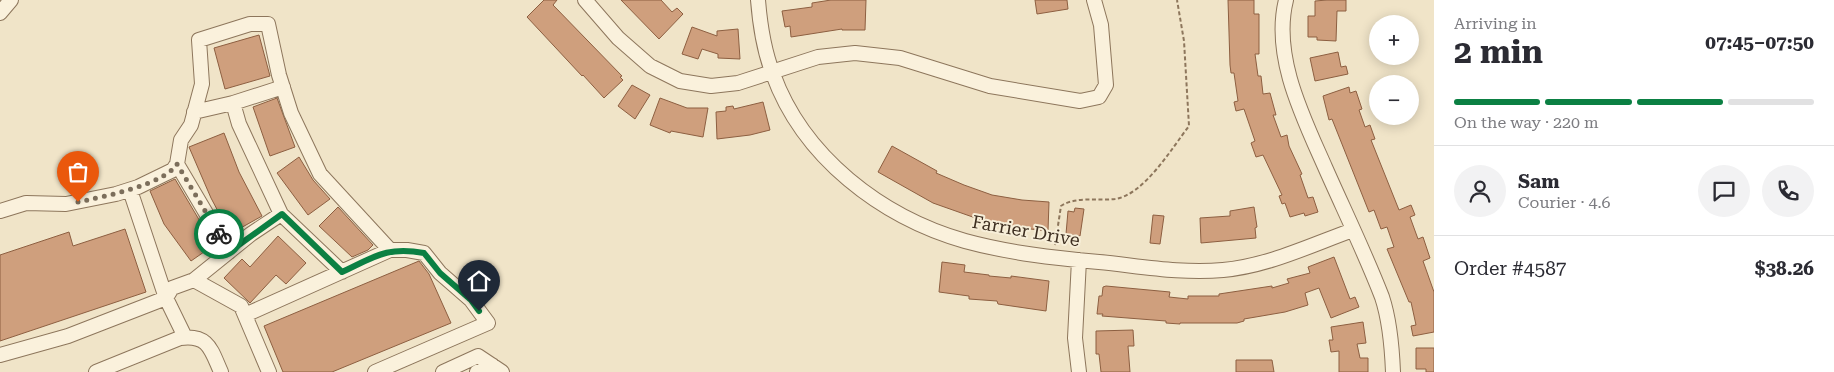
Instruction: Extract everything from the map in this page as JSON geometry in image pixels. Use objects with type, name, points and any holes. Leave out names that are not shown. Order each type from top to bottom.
[{"type":"street","points":[[0,13],[10,0]]},
{"type":"street","points":[[585,0],[618,38],[650,66],[680,81],[711,86],[738,83],[818,57],[855,53],[900,58],[990,86],[1080,101],[1098,97],[1106,85],[1101,25],[1094,0]]},
{"type":"street","name":"Farrier Drive","points":[[758,0],[762,30],[772,72],[796,122],[826,160],[877,202],[919,224],[964,240],[1005,250],[1188,271],[1223,270],[1258,264],[1353,230]]},
{"type":"street","points":[[1286,0],[1282,17],[1284,55],[1302,113],[1382,298],[1392,343],[1393,372]]},
{"type":"street","points":[[0,211],[26,203],[66,204],[130,190],[173,170],[177,164],[181,140],[191,125],[202,84],[199,40],[216,33],[250,24],[268,24],[291,113],[320,174],[390,250]]},
{"type":"street","points":[[194,112],[283,87]]},
{"type":"street","points":[[232,102],[239,124],[282,214],[342,272]]},
{"type":"street","points":[[177,164],[229,252]]},
{"type":"street","points":[[130,190],[166,298],[185,338]]},
{"type":"street","points":[[0,355],[68,336],[166,298],[172,288],[194,280],[282,214]]},
{"type":"street","points":[[245,315],[390,250],[424,253],[440,273],[471,300],[488,322],[375,372]]},
{"type":"street","points":[[1078,372],[1075,338],[1079,260]]},
{"type":"street","points":[[194,280],[241,306],[269,372]]},
{"type":"street","points":[[96,372],[185,338],[200,338],[211,349],[221,372]]},
{"type":"street","points":[[443,372],[478,356],[497,368]]},
{"type":"street","points":[[477,372],[497,368]]},
{"type":"path","points":[[1054,257],[1061,206],[1072,201],[1116,199],[1127,196],[1138,189],[1189,126],[1184,42],[1176,0]]},
{"type":"building","points":[[544,0],[557,0],[553,5],[622,76],[620,77],[623,80],[604,98],[527,17]]},
{"type":"building","points":[[621,0],[661,0],[672,12],[677,8],[683,14],[659,39]]},
{"type":"building","points":[[831,0],[866,0],[865,30],[842,29],[791,37],[790,26],[785,27],[782,11],[812,7],[812,3]]},
{"type":"building","points":[[1035,0],[1067,0],[1068,9],[1037,14]]},
{"type":"building","points":[[1228,0],[1254,0],[1254,14],[1259,14],[1259,54],[1255,54],[1258,76],[1261,76],[1263,94],[1270,93],[1276,115],[1273,115],[1281,137],[1287,135],[1289,146],[1302,174],[1300,175],[1308,198],[1313,197],[1318,212],[1305,216],[1304,213],[1290,217],[1285,203],[1282,204],[1279,196],[1282,195],[1263,155],[1256,157],[1251,143],[1255,141],[1244,109],[1236,111],[1234,102],[1238,101],[1234,73],[1231,73],[1230,65]]},
{"type":"building","points":[[1346,0],[1346,11],[1337,11],[1336,41],[1317,40],[1317,37],[1308,37],[1308,16],[1315,16],[1315,1]]},
{"type":"building","points":[[692,27],[717,36],[717,31],[738,29],[740,59],[718,58],[718,54],[702,49],[698,59],[682,54]]},
{"type":"building","points":[[259,35],[270,76],[225,89],[214,48]]},
{"type":"building","points":[[1338,52],[1341,67],[1346,66],[1348,74],[1315,81],[1310,58]]},
{"type":"building","points":[[632,85],[650,95],[635,119],[618,106]]},
{"type":"building","points":[[1349,87],[1350,93],[1356,91],[1362,109],[1359,110],[1365,127],[1370,125],[1375,139],[1371,140],[1399,210],[1411,205],[1415,215],[1410,217],[1418,239],[1423,237],[1430,258],[1423,261],[1434,292],[1434,332],[1413,336],[1411,326],[1416,325],[1411,302],[1409,302],[1387,249],[1394,247],[1387,227],[1381,229],[1374,210],[1369,212],[1332,119],[1329,120],[1323,96]]},
{"type":"building","points":[[277,98],[295,147],[270,156],[253,107]]},
{"type":"building","points":[[660,98],[687,108],[708,108],[703,137],[671,131],[670,133],[650,125]]},
{"type":"building","points":[[763,102],[770,130],[750,135],[717,139],[716,112],[726,111],[726,107],[733,106],[734,109]]},
{"type":"building","points":[[224,133],[239,172],[262,216],[230,234],[211,198],[189,147]]},
{"type":"building","points":[[892,146],[937,171],[936,173],[992,195],[1049,202],[1048,231],[1004,226],[1004,224],[984,221],[933,203],[878,172]]},
{"type":"building","points":[[299,157],[313,180],[330,199],[308,215],[277,173]]},
{"type":"building","points":[[175,179],[214,245],[191,261],[164,224],[150,191]]},
{"type":"building","points":[[338,207],[373,245],[368,250],[352,257],[319,226]]},
{"type":"building","points":[[1254,207],[1257,227],[1255,228],[1256,238],[1201,243],[1200,218],[1230,216],[1230,211]]},
{"type":"building","points":[[1075,208],[1084,209],[1080,236],[1066,234],[1068,211],[1074,212]]},
{"type":"building","points":[[1153,215],[1164,216],[1160,244],[1150,243]]},
{"type":"building","points":[[125,229],[146,292],[0,341],[0,255],[69,232],[73,246]]},
{"type":"building","points":[[278,236],[306,263],[286,284],[276,275],[250,303],[224,278],[242,259],[250,267]]},
{"type":"building","points":[[1334,257],[1350,299],[1355,297],[1359,307],[1331,318],[1319,288],[1305,293],[1308,305],[1285,312],[1244,319],[1244,321],[1237,323],[1180,324],[1097,314],[1099,296],[1102,296],[1103,287],[1106,286],[1170,292],[1169,297],[1188,299],[1188,296],[1219,296],[1219,294],[1272,286],[1272,288],[1289,283],[1287,279],[1310,273],[1308,267]]},
{"type":"building","points":[[419,261],[429,274],[451,323],[332,372],[283,372],[264,326]]},
{"type":"building","points":[[942,262],[965,265],[964,272],[1049,281],[1046,311],[998,304],[997,301],[969,299],[969,296],[939,292]]},
{"type":"building","points":[[1363,322],[1366,343],[1357,344],[1360,358],[1368,358],[1368,372],[1339,372],[1339,351],[1331,352],[1329,340],[1333,340],[1331,327]]},
{"type":"building","points":[[1133,330],[1134,346],[1128,346],[1130,372],[1101,372],[1099,354],[1096,354],[1096,331]]},
{"type":"building","points":[[1416,348],[1434,348],[1434,372],[1426,372],[1426,369],[1416,369]]},
{"type":"building","points":[[1236,360],[1272,360],[1274,372],[1236,372]]},
{"type":"way so far","points":[[78,202],[138,187],[173,170],[177,164],[219,234]]},
{"type":"route","points":[[219,234],[229,252],[251,234],[282,214],[342,272],[390,250],[424,253],[440,273],[471,300],[479,311]]}]
